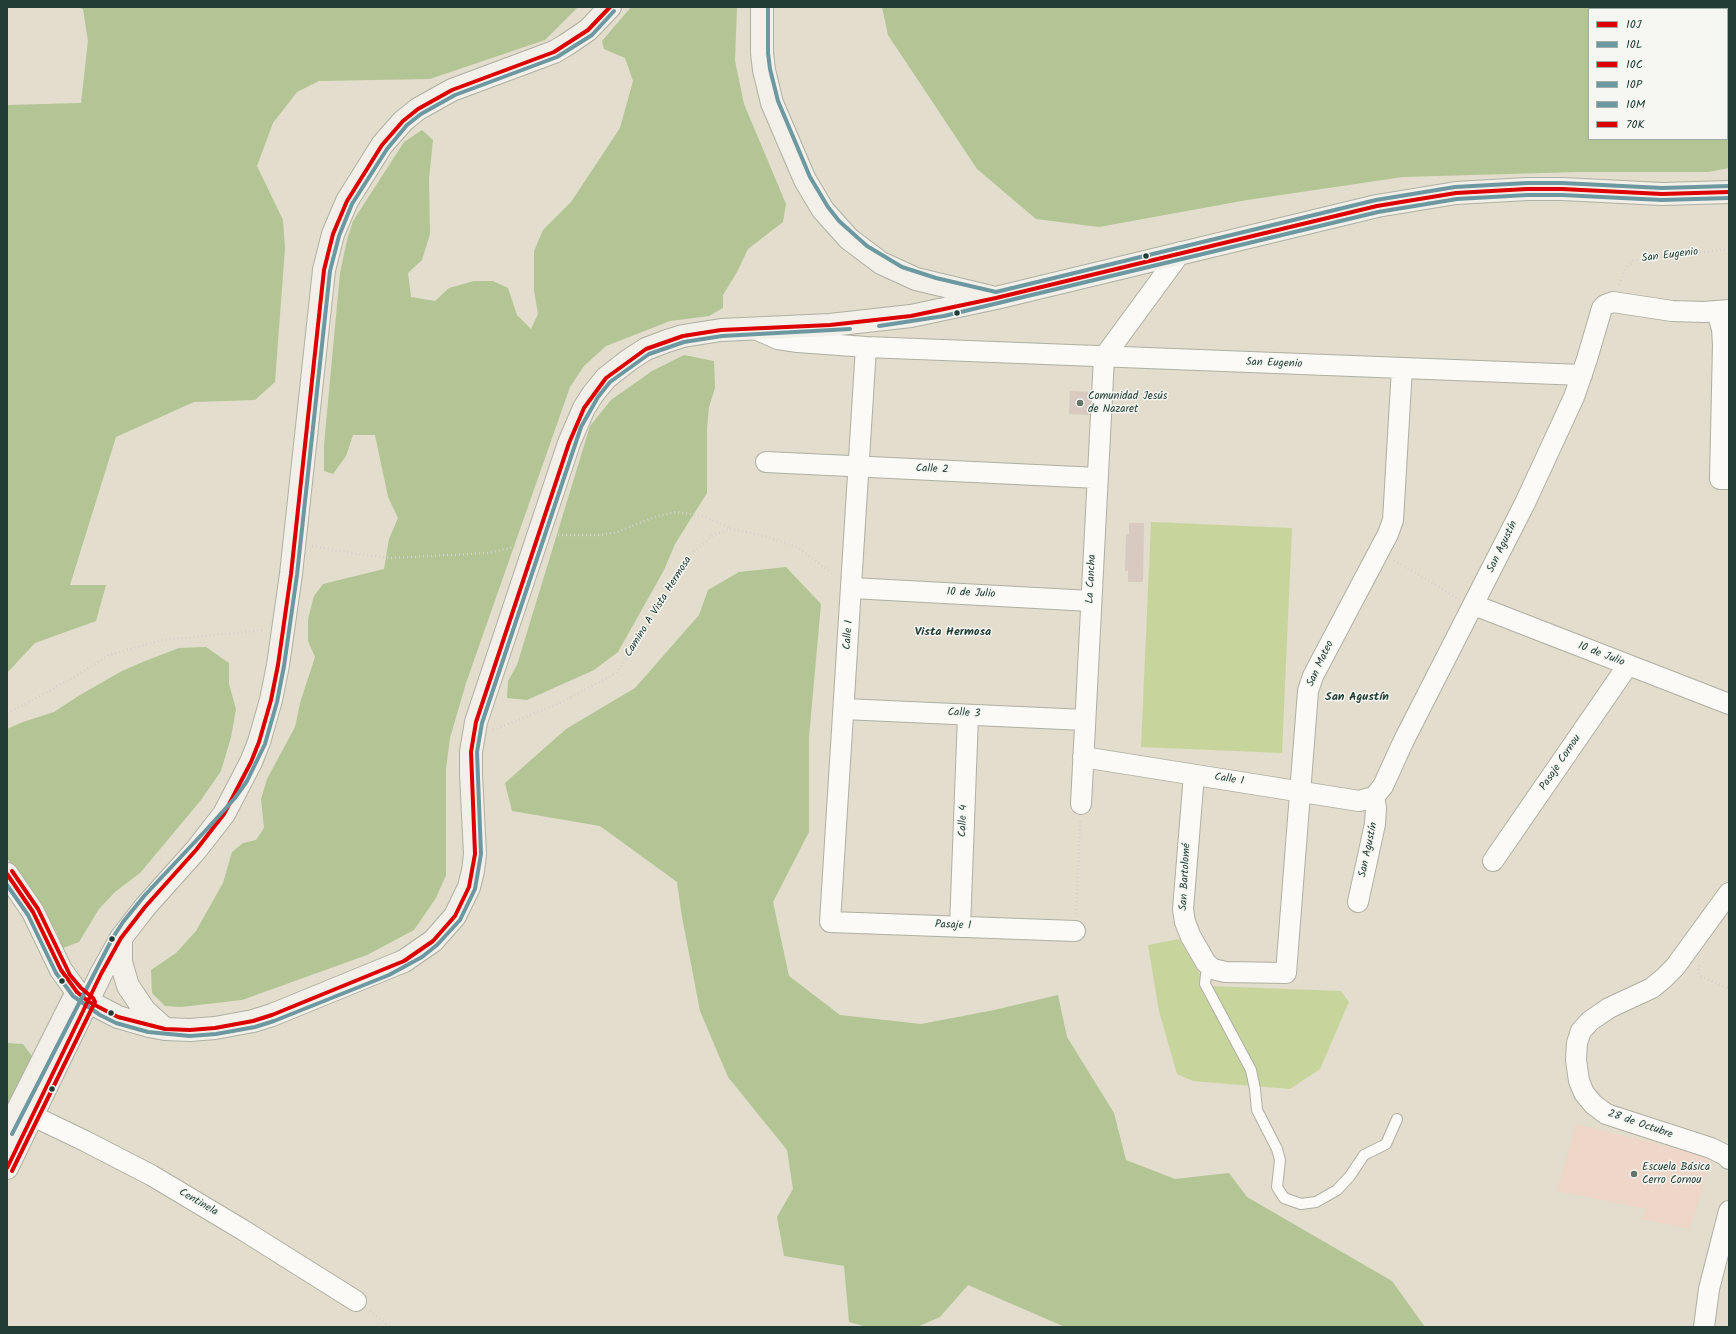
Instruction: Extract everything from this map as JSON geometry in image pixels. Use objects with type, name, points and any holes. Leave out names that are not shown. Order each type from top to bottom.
[{"type":"main road","points":[[7,1131],[83,997],[104,968],[121,938],[145,907],[208,835],[224,814],[257,748],[278,665],[294,546],[324,270],[333,234],[340,216],[382,145],[403,121],[418,109],[452,90],[554,52],[588,30],[610,7]]},
{"type":"main road","points":[[762,7],[762,54],[765,76],[772,103],[805,180],[820,205],[835,225],[863,251],[881,263],[900,272],[934,284],[996,298]]},
{"type":"main road","points":[[7,874],[32,912],[61,970],[83,997],[118,1016],[149,1026],[165,1029],[190,1030],[215,1028],[240,1024],[272,1016],[393,966],[419,952],[432,941],[455,916],[463,902],[473,871],[475,843],[470,774],[473,736],[480,707],[576,424],[593,394],[606,378],[646,349],[667,341],[702,332],[753,328],[830,325],[911,316],[996,298],[1181,252],[1377,206],[1456,193],[1527,188],[1562,188],[1662,194],[1729,192]]},
{"type":"main road","points":[[7,1168],[32,1116],[83,997],[106,936],[128,905],[217,810],[242,778]]},
{"type":"main road","points":[[121,938],[121,962],[128,986],[145,1011],[165,1029]]},
{"type":"street","points":[[1104,357],[1181,252]]},
{"type":"street","points":[[1613,302],[1672,311],[1723,311],[1720,479],[1729,479]]},
{"type":"street","name":"San Agustín","points":[[1358,902],[1375,824],[1376,808],[1374,796],[1383,786],[1404,740],[1474,606],[1525,503],[1574,397],[1601,312],[1605,305],[1613,302]]},
{"type":"street","name":"San Eugenio","points":[[753,328],[778,339],[866,347],[1582,375]]},
{"type":"street","name":"Calle 1","points":[[830,922],[866,347]]},
{"type":"street","name":"La Cancha","points":[[1081,804],[1104,357]]},
{"type":"street","name":"San Mateo","points":[[1209,966],[1225,972],[1286,973],[1299,792],[1307,700],[1310,683],[1390,527],[1394,511],[1402,368]]},
{"type":"street","name":"Calle 2","points":[[766,462],[1098,478]]},
{"type":"street","name":"10 de Julio","points":[[852,588],[1091,601]]},
{"type":"street","name":"10 de Julio","points":[[1474,606],[1729,704]]},
{"type":"street","name":"Pasaje Cornou","points":[[1493,861],[1628,665]]},
{"type":"street","name":"Calle 3","points":[[844,709],[1085,720]]},
{"type":"street","name":"Calle 4","points":[[960,926],[968,714]]},
{"type":"street","name":"Calle 1","points":[[1083,757],[1359,801],[1374,796]]},
{"type":"street","name":"San Bartolomé","points":[[1194,775],[1183,909],[1185,922],[1191,937],[1209,966]]},
{"type":"street","name":"28 de Octubre","points":[[1729,893],[1675,967],[1664,978],[1652,988],[1609,1008],[1590,1021],[1581,1031],[1577,1043],[1576,1060],[1579,1081],[1584,1093],[1593,1104],[1606,1114],[1711,1148],[1725,1154],[1729,1159]]},
{"type":"street","name":"Pasaje 1","points":[[830,922],[1075,931]]},
{"type":"street","name":"Centinela","points":[[32,1116],[151,1175],[243,1230],[356,1301]]},
{"type":"street","points":[[1704,1327],[1708,1289],[1729,1211]]},
{"type":"lane","points":[[1209,966],[1205,984],[1251,1070],[1257,1110],[1277,1149],[1280,1160],[1277,1187],[1284,1198],[1301,1204],[1316,1202],[1337,1190],[1350,1176],[1364,1154],[1386,1144],[1397,1119]]},
{"type":"path","name":"San Eugenio","points":[[1613,302],[1625,269],[1633,261],[1729,249]]},
{"type":"path","points":[[294,546],[328,548],[374,557],[410,558],[487,553],[519,546],[537,539],[565,534],[591,536],[609,533],[657,516],[677,512],[704,516],[730,529],[758,534],[797,547],[852,588]]},
{"type":"path","name":"Camino A Vista Hermosa","points":[[473,736],[558,704],[616,673],[640,640],[689,556],[714,535],[730,529]]},
{"type":"path","points":[[1379,551],[1453,596],[1474,606]]},
{"type":"path","points":[[7,713],[77,675],[109,654],[163,640],[283,629]]},
{"type":"path","points":[[1075,931],[1081,804]]},
{"type":"path","points":[[1699,961],[1699,975],[1729,989]]},
{"type":"path","points":[[356,1301],[390,1327]]},
{"type":"shaded area","name":"Escuela Básica Cerro Cornou","points":[[1576,1124],[1712,1157],[1690,1229],[1641,1219],[1646,1209],[1557,1191]]},
{"type":"green space","points":[[77,7],[578,7],[545,40],[430,79],[319,81],[297,92],[273,123],[257,166],[283,220],[285,248],[275,382],[255,400],[194,402],[116,437],[70,585],[106,585],[96,621],[35,643],[7,673],[7,105],[81,103],[88,41],[83,9]]},
{"type":"green space","points":[[631,7],[737,7],[735,61],[744,104],[786,204],[783,222],[748,249],[737,272],[723,295],[723,308],[709,316],[670,321],[606,346],[584,366],[570,387],[466,683],[450,738],[446,769],[446,875],[436,898],[414,930],[367,955],[242,1000],[181,1007],[165,1006],[152,993],[151,970],[176,953],[196,931],[223,883],[232,852],[243,843],[256,840],[264,828],[261,799],[267,779],[295,727],[300,703],[315,657],[308,641],[308,619],[314,596],[323,584],[384,569],[389,539],[398,518],[388,497],[375,435],[353,435],[346,456],[333,474],[324,471],[324,445],[340,273],[347,240],[353,221],[404,142],[422,130],[433,140],[429,179],[430,234],[422,260],[408,273],[411,297],[435,301],[449,288],[474,281],[493,281],[508,288],[517,315],[531,329],[538,314],[534,290],[534,251],[543,230],[571,202],[620,128],[633,81],[625,58],[604,49],[602,41]]},
{"type":"green space","points":[[882,7],[1729,7],[1729,168],[1708,172],[1578,172],[1403,177],[1247,200],[1099,227],[1036,219],[977,169],[888,35]]},
{"type":"green space","points":[[684,355],[714,361],[715,388],[709,407],[707,429],[707,493],[675,544],[664,570],[618,652],[594,670],[527,700],[507,698],[508,681],[517,665],[590,426],[611,400],[652,371]]},
{"type":"green space","points":[[1151,522],[1292,528],[1282,753],[1141,747]]},
{"type":"green space","points":[[786,567],[821,604],[809,737],[809,832],[773,902],[789,976],[840,1015],[921,1024],[994,1010],[1058,995],[1067,1037],[1114,1113],[1126,1160],[1175,1179],[1229,1173],[1247,1197],[1392,1281],[1425,1327],[1065,1327],[968,1285],[940,1317],[917,1327],[867,1327],[849,1322],[844,1266],[784,1256],[777,1217],[793,1189],[787,1150],[728,1077],[700,1011],[682,917],[677,882],[600,826],[512,811],[505,783],[566,729],[635,688],[699,615],[708,590],[739,572]]},
{"type":"green space","points":[[206,647],[229,663],[229,684],[236,709],[231,737],[221,771],[201,800],[140,873],[115,892],[99,909],[79,942],[63,948],[56,931],[7,858],[7,729],[54,712],[122,671],[145,661],[179,648]]},
{"type":"green space","points":[[1179,939],[1201,976],[1210,986],[1341,991],[1349,1002],[1320,1069],[1290,1089],[1193,1081],[1177,1074],[1159,1011],[1148,945]]},
{"type":"green space","points":[[7,1043],[23,1044],[32,1056],[7,1106]]},
{"type":"building","name":"Comunidad Jesús de Nazaret","points":[[1070,391],[1091,392],[1090,415],[1069,414]]},
{"type":"building","points":[[1129,523],[1144,523],[1143,582],[1128,582],[1128,571],[1125,571],[1126,534],[1129,534]]},
{"type":"transit line","name":"10C","points":[[7,1168],[101,974],[121,938],[145,907],[196,850],[224,814],[251,762],[259,742],[271,700],[278,665],[291,574],[324,270],[333,234],[347,201],[382,145],[403,121],[418,109],[452,90],[554,52],[588,30],[610,7]]},
{"type":"transit line","name":"10M","points":[[768,7],[768,53],[770,69],[778,101],[810,177],[828,207],[839,221],[867,246],[902,267],[936,278],[996,292],[1376,200],[1455,187],[1527,183],[1562,183],[1662,188],[1729,186]]},
{"type":"transit line","name":"10P","points":[[12,1134],[112,939],[123,922],[145,895],[235,798],[247,781],[265,744],[277,702],[284,666],[297,575],[330,271],[339,236],[352,204],[387,149],[407,125],[421,114],[455,95],[557,57],[592,35],[614,11]]},
{"type":"transit line","name":"10J","points":[[7,874],[33,912],[61,970],[77,992],[89,1002],[118,1017],[165,1029],[190,1030],[215,1028],[253,1021],[272,1015],[404,961],[433,941],[455,916],[469,887],[475,854],[471,752],[476,722],[569,443],[584,408],[606,378],[646,349],[683,336],[721,330],[830,325],[911,316],[996,298],[1377,206],[1456,193],[1527,189],[1562,189],[1662,194],[1729,192]]},
{"type":"transit line","name":"10L","points":[[879,326],[944,316],[1378,212],[1457,199],[1527,195],[1562,195],[1662,200],[1729,198]]},
{"type":"transit line","name":"10L","points":[[7,885],[28,915],[56,973],[73,996],[100,1015],[116,1023],[148,1032],[190,1036],[216,1034],[255,1027],[274,1021],[389,975],[422,957],[437,945],[460,920],[475,889],[481,854],[477,752],[482,723],[581,427],[598,397],[610,382],[649,354],[684,342],[722,336],[850,329]]},
{"type":"transit line","name":"70K","points":[[12,871],[38,909],[70,975],[81,988],[93,998],[95,1002],[12,1171]]},
{"type":"place","name":"Comunidad Jesús de Nazaret","points":[[1080,403]]},
{"type":"place","name":"Escuela Básica Cerro Cornou","points":[[1634,1174]]},
{"type":"district","name":"Vista Hermosa","points":[[953,633]]},
{"type":"district","name":"San Agustín","points":[[1357,698]]}]
